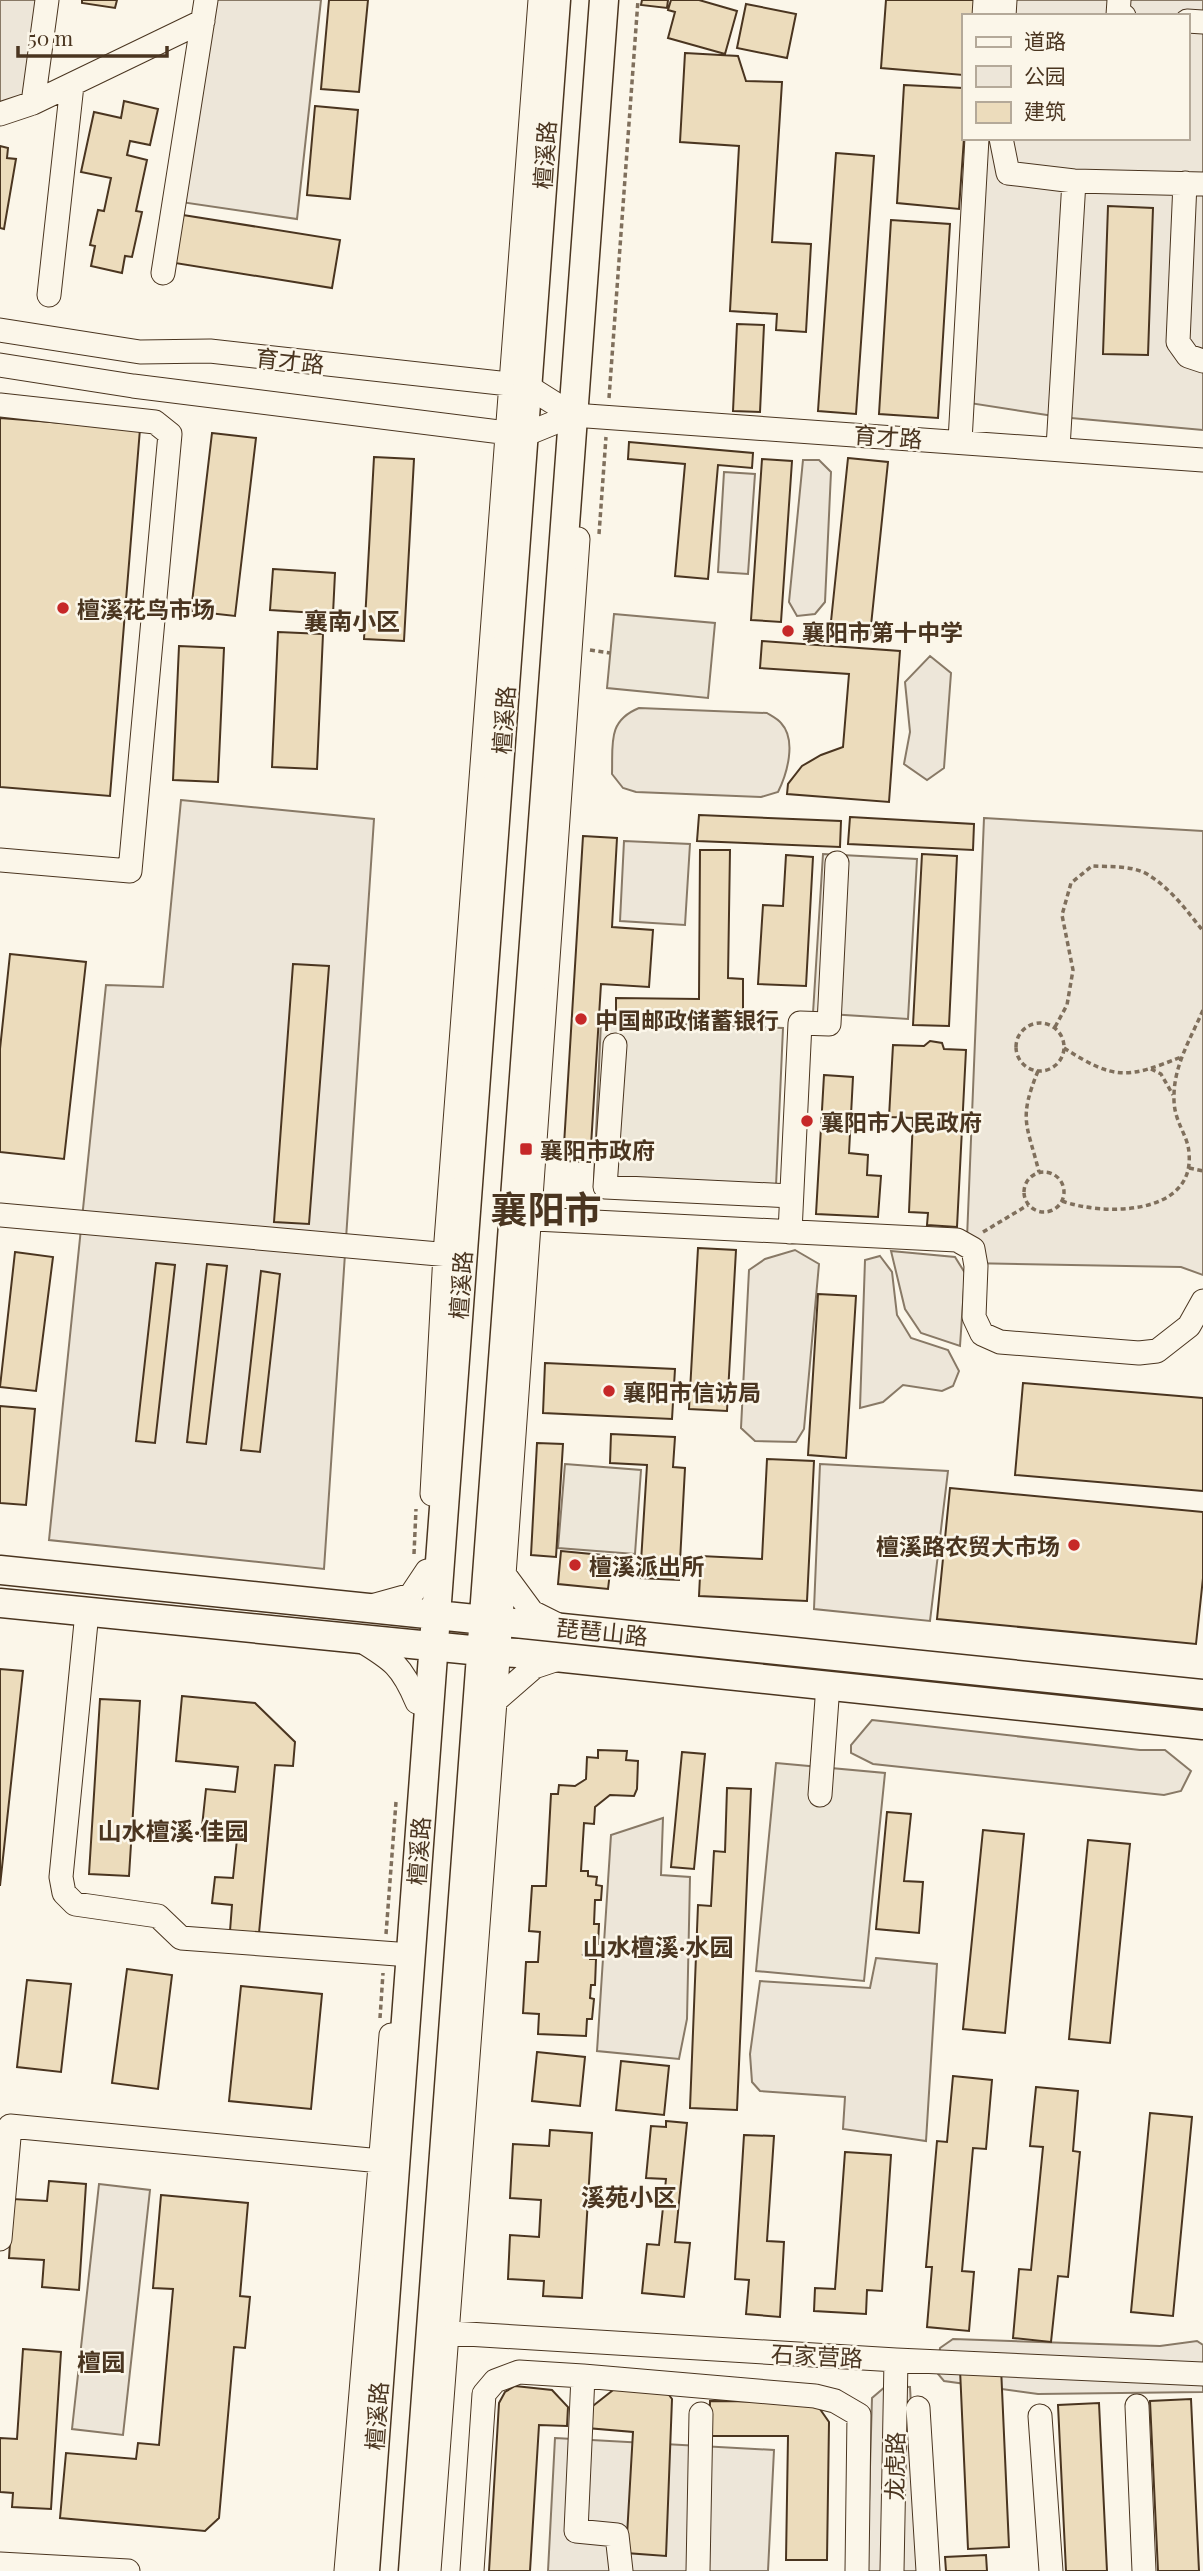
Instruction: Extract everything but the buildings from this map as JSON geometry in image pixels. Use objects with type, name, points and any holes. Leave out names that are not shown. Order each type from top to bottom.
[{"type":"main road","name":"檀溪路","points":[[365,2571],[454,1255],[516,434],[556,0]]},
{"type":"main road","name":"檀溪路","points":[[413,2571],[439,2332],[490,1652],[580,415],[604,0]]},
{"type":"main road","name":"琵琶山路","points":[[0,1570],[1203,1694]]},
{"type":"main road","name":"琵琶山路","points":[[0,1603],[1203,1725]]},
{"type":"street","points":[[33,103],[47,0]]},
{"type":"street","points":[[520,385],[540,0]]},
{"type":"street","points":[[580,415],[618,0]]},
{"type":"street","points":[[0,114],[33,103],[72,85],[205,10]]},
{"type":"street","points":[[163,273],[205,10]]},
{"type":"street","points":[[49,295],[72,85]]},
{"type":"street","points":[[960,441],[977,140]]},
{"type":"street","points":[[1000,140],[1008,173],[1074,181],[1194,184],[1178,342],[1188,356],[1203,361]]},
{"type":"street","points":[[1058,448],[1074,181]]},
{"type":"street","name":"育才路","points":[[0,330],[140,352],[210,351],[520,385],[580,415]]},
{"type":"street","name":"育才路","points":[[0,365],[133,386],[516,434],[580,415],[1203,460]]},
{"type":"street","points":[[0,405],[155,422],[170,434],[130,872],[0,859]]},
{"type":"street","points":[[790,1232],[800,1023],[829,1024],[837,863]]},
{"type":"street","points":[[615,1045],[605,1187],[792,1196]]},
{"type":"street","points":[[0,1217],[454,1255],[427,1571],[430,1613]]},
{"type":"street","points":[[492,1620],[504,1574],[521,1218],[957,1240],[973,1249],[976,1266],[974,1317],[982,1334],[999,1342],[1139,1353],[1157,1351],[1189,1326],[1203,1301]]},
{"type":"street","points":[[366,1606],[393,1602],[411,1595],[427,1571]]},
{"type":"street","points":[[504,1574],[532,1612],[562,1627]]},
{"type":"street","points":[[87,1612],[61,1877],[64,1893],[75,1904],[158,1916],[181,1938],[397,1954]]},
{"type":"street","points":[[358,1638],[389,1657],[406,1676],[417,1702]]},
{"type":"street","points":[[346,2571],[417,1702],[428,1645]]},
{"type":"street","points":[[429,2571],[439,2332],[495,1701],[490,1652]]},
{"type":"street","points":[[495,1701],[534,1667],[562,1658]]},
{"type":"street","points":[[820,1794],[828,1685]]},
{"type":"street","points":[[0,2239],[10,2126],[381,2161]]},
{"type":"street","name":"石家营路","points":[[439,2332],[896,2360],[1203,2374]]},
{"type":"street","points":[[604,2343],[594,2377],[576,2531],[617,2535],[621,2571]]},
{"type":"street","name":"龙虎路","points":[[892,2571],[896,2360]]},
{"type":"street","points":[[472,2571],[484,2394],[495,2381],[519,2372],[815,2396],[835,2401],[859,2415],[856,2571]]},
{"type":"street","points":[[1137,2406],[1143,2571]]},
{"type":"street","points":[[918,2408],[928,2571]]},
{"type":"street","points":[[698,2571],[701,2414]]},
{"type":"street","points":[[1040,2416],[1051,2571]]},
{"type":"street","points":[[0,2564],[128,2571]]},
{"type":"path","points":[[590,650],[610,653]]},
{"type":"path","points":[[1055,1027],[1067,1005],[1073,970],[1062,915],[1071,883],[1092,866],[1124,868],[1149,874],[1184,906],[1203,931]]},
{"type":"path","points":[[1062,1201],[1081,1208],[1113,1210],[1161,1202],[1180,1189],[1189,1168],[1189,1149],[1175,1116],[1173,1095],[1181,1057],[1203,1010]]},
{"type":"path","points":[[1039,1023],[1055,1027],[1060,1033],[1064,1048],[1053,1067],[1038,1071],[1024,1065],[1016,1051],[1019,1035],[1031,1024],[1039,1023]]},
{"type":"path","points":[[1064,1048],[1097,1067],[1133,1074],[1181,1057]]},
{"type":"path","points":[[1151,1069],[1161,1074],[1173,1095]]},
{"type":"path","points":[[1038,1071],[1026,1100],[1025,1128],[1039,1172]]},
{"type":"path","points":[[1189,1168],[1203,1171]]},
{"type":"path","points":[[1039,1172],[1052,1173],[1062,1182],[1062,1201],[1058,1207],[1040,1212],[1028,1205],[1025,1186],[1031,1177],[1039,1172]]},
{"type":"path","points":[[957,1240],[988,1230],[1028,1205]]},
{"type":"green space","points":[[0,0],[47,0],[33,103],[0,114]]},
{"type":"green space","points":[[206,0],[321,0],[297,219],[174,201]]},
{"type":"green space","points":[[981,0],[1203,0],[1203,430],[1060,417],[963,402],[975,140],[1189,140],[1189,14],[980,14]]},
{"type":"green space","points":[[803,460],[819,460],[831,472],[825,602],[815,614],[797,616],[789,602]]},
{"type":"green space","points":[[724,472],[755,474],[748,574],[718,572]]},
{"type":"green space","points":[[930,656],[951,673],[944,768],[927,780],[904,764],[910,732],[905,682]]},
{"type":"green space","points":[[639,708],[767,713],[773,716],[786,730],[789,738],[787,767],[778,792],[761,797],[636,792],[623,788],[612,774],[614,735],[621,720]]},
{"type":"green space","points":[[181,800],[374,819],[324,1569],[49,1540],[106,985],[163,987]]},
{"type":"green space","points":[[984,818],[1203,831],[1203,1275],[1181,1267],[966,1263]]},
{"type":"green space","points":[[624,841],[690,844],[685,925],[620,921]]},
{"type":"green space","points":[[795,1250],[819,1264],[804,1429],[796,1442],[755,1441],[741,1428],[749,1270],[765,1259]]},
{"type":"green space","points":[[891,1251],[955,1257],[965,1273],[960,1346],[921,1333],[905,1309]]},
{"type":"green space","points":[[880,1256],[892,1272],[897,1315],[911,1338],[948,1350],[959,1371],[953,1386],[942,1391],[903,1385],[883,1402],[860,1408],[865,1260]]},
{"type":"green space","points":[[820,1464],[948,1471],[930,1621],[814,1609]]},
{"type":"green space","points":[[872,1720],[1140,1750],[1165,1750],[1191,1771],[1181,1791],[1164,1795],[873,1764],[851,1753],[851,1745]]},
{"type":"green space","points":[[663,1818],[661,1875],[690,1877],[687,2019],[679,2059],[597,2051],[611,1835]]},
{"type":"green space","points":[[876,1958],[937,1964],[926,2141],[843,2129],[845,2097],[760,2091],[752,2082],[750,2054],[760,1981],[870,1988]]},
{"type":"green space","points":[[99,2184],[150,2190],[123,2435],[72,2429]]},
{"type":"green space","points":[[953,2339],[1160,2346],[1197,2341],[1203,2345],[1203,2392],[1038,2394],[944,2381],[938,2374],[940,2348]]},
{"type":"green space","points":[[886,2386],[910,2387],[920,2571],[867,2571],[872,2398]]},
{"type":"green space","points":[[555,2438],[774,2450],[768,2571],[548,2571]]},
{"type":"shaded area","points":[[614,614],[715,623],[708,698],[607,688]]},
{"type":"shaded area","points":[[823,854],[917,859],[908,1019],[813,1013]]},
{"type":"shaded area","points":[[601,1021],[783,1028],[776,1186],[594,1179]]},
{"type":"shaded area","points":[[565,1464],[641,1470],[635,1554],[558,1548]]},
{"type":"shaded area","points":[[776,1763],[885,1773],[864,1981],[756,1971]]},
{"type":"place","name":"檀溪花鸟市场","points":[[63,608]]},
{"type":"place","name":"襄阳市第十中学","points":[[788,631]]},
{"type":"place","name":"中国邮政储蓄银行","points":[[581,1019]]},
{"type":"place","name":"襄阳市人民政府","points":[[807,1121]]},
{"type":"place","name":"襄阳市政府","points":[[526,1149]]},
{"type":"place","name":"襄阳市信访局","points":[[609,1391]]},
{"type":"place","name":"檀溪路农贸大市场","points":[[1074,1545]]},
{"type":"place","name":"檀溪派出所","points":[[575,1565]]},
{"type":"district","name":"襄南小区","points":[[352,620]]},
{"type":"district","name":"襄阳市","points":[[546,1207]]},
{"type":"district","name":"山水檀溪·佳园","points":[[173,1830]]},
{"type":"district","name":"山水檀溪·水园","points":[[658,1946]]},
{"type":"district","name":"溪苑小区","points":[[629,2196]]},
{"type":"district","name":"檀园","points":[[101,2361]]}]
